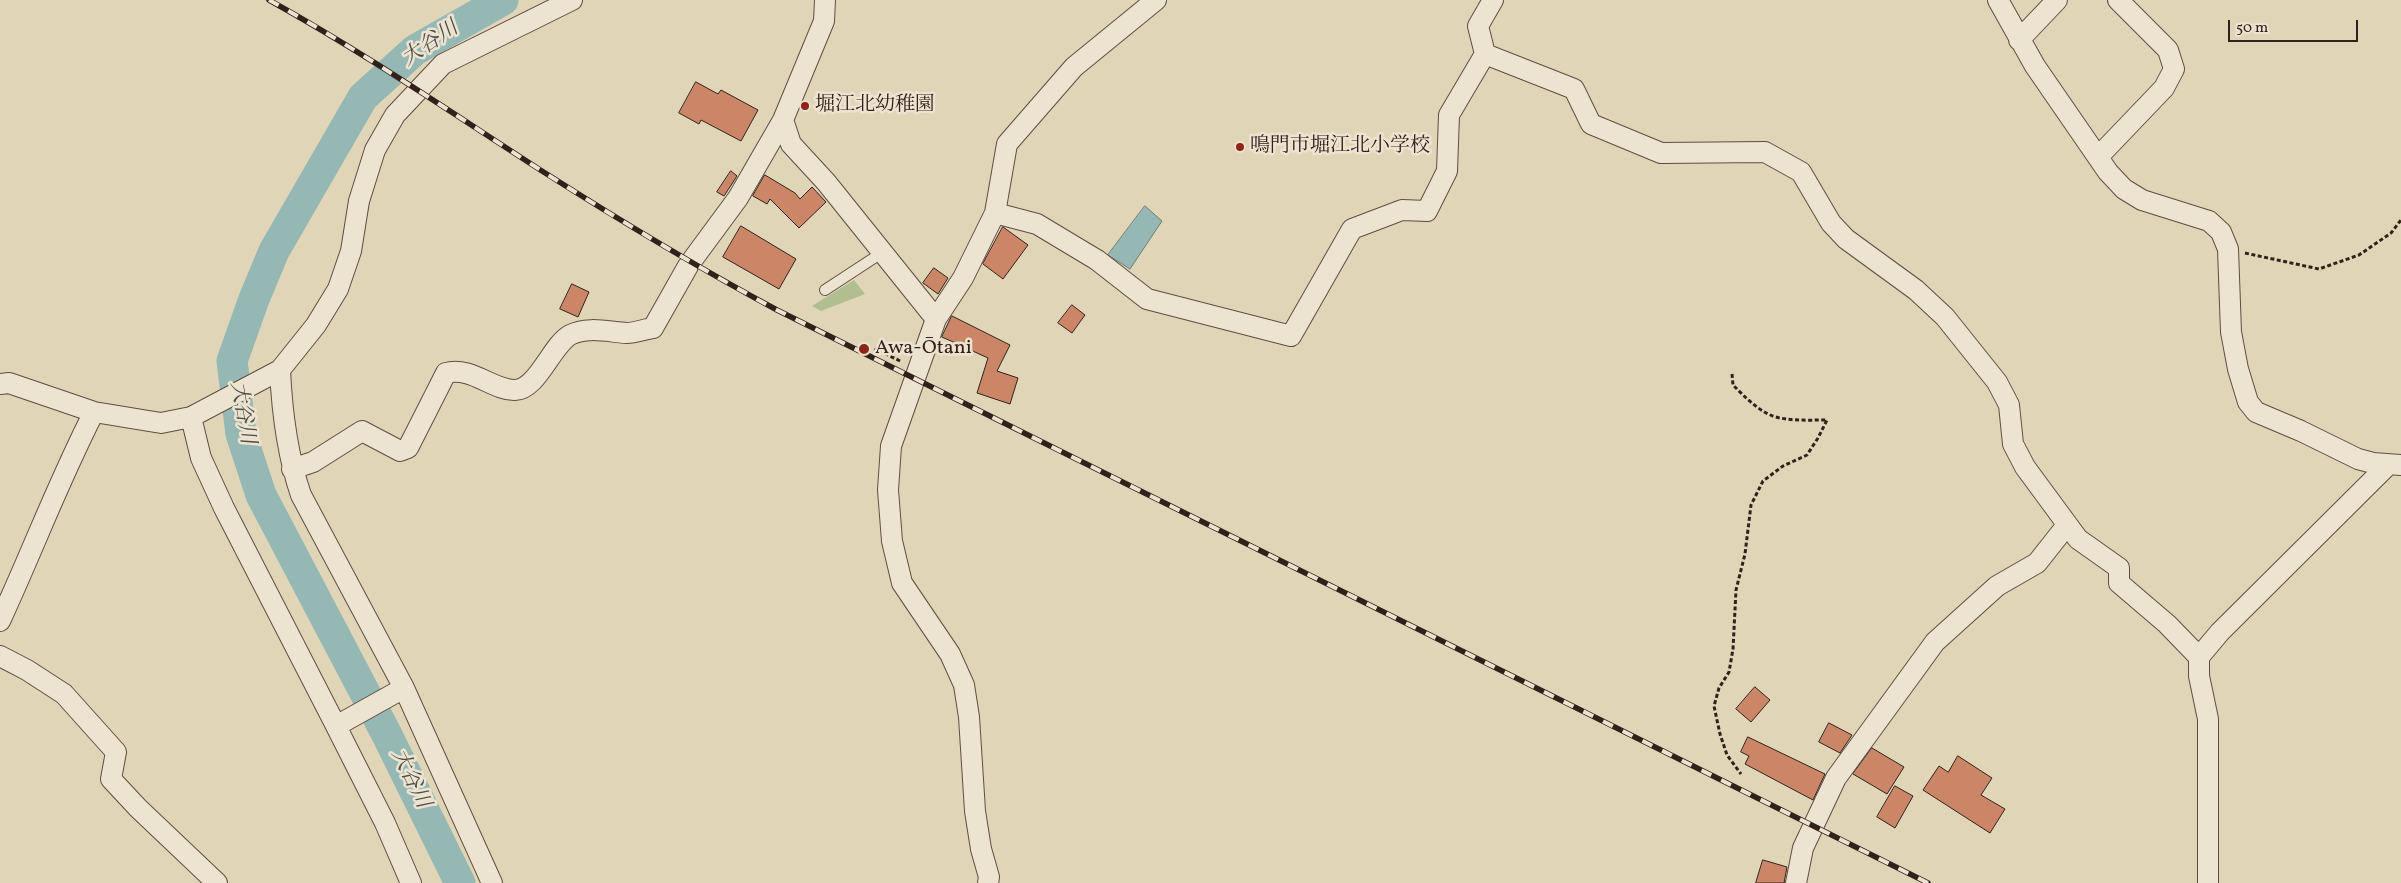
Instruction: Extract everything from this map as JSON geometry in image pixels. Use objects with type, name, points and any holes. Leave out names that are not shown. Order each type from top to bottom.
[{"type":"street","points":[[0,384],[10,383],[94,412],[160,423],[196,415],[272,374],[316,325],[338,289],[351,250],[359,201],[376,150],[395,114],[443,64],[572,0]]},
{"type":"street","points":[[292,469],[313,462],[362,431],[400,451],[408,448],[446,373],[452,371],[466,373],[514,391],[526,388],[569,336],[587,330],[629,333],[653,328],[691,262],[738,198],[783,120],[824,21],[824,0]]},
{"type":"street","points":[[988,883],[989,877],[981,849],[974,811],[969,717],[964,685],[950,654],[902,583],[892,541],[888,490],[892,446],[936,319],[964,278],[996,213],[1007,144],[1074,67],[1156,0]]},
{"type":"street","points":[[996,213],[1037,224],[1097,260],[1147,299],[1291,336],[1352,229],[1402,210],[1427,211],[1447,171],[1449,116],[1484,54],[1478,26],[1493,0]]},
{"type":"street","points":[[1998,0],[2019,40],[2098,157],[2124,189],[2142,200],[2209,221],[2222,232],[2228,248],[2231,332],[2238,369],[2248,402],[2256,412],[2301,431],[2358,459],[2394,465]]},
{"type":"street","points":[[2019,40],[2057,0]]},
{"type":"street","points":[[2098,157],[2164,88],[2174,69],[2168,50],[2118,0]]},
{"type":"street","points":[[1484,54],[1574,89],[1591,124],[1661,153],[1766,152],[1801,172],[1831,223],[1846,239],[1916,290],[1945,317],[1997,382],[2009,405],[2013,444],[2025,467],[2067,525],[2078,539],[2119,568],[2119,583],[2167,624],[2199,657]]},
{"type":"street","points":[[783,120],[791,144],[826,182],[936,319]]},
{"type":"street","points":[[272,374],[282,414],[292,469],[301,495],[400,691],[492,883]]},
{"type":"street","points":[[0,621],[32,552],[69,462],[94,412]]},
{"type":"street","points":[[196,415],[201,458],[220,500],[338,725],[385,823],[411,883]]},
{"type":"street","points":[[2208,883],[2208,720],[2199,676],[2199,657],[2227,625],[2394,465]]},
{"type":"street","points":[[1796,883],[1803,848],[1836,778],[1935,642],[1996,586],[2037,563],[2067,525]]},
{"type":"street","points":[[0,656],[27,670],[64,694],[116,752],[111,779],[138,808],[217,883]]},
{"type":"street","points":[[338,725],[400,691]]},
{"type":"lane","points":[[826,290],[883,252]]},
{"type":"path","points":[[2228,248],[2319,270],[2359,255],[2391,233],[2401,220]]},
{"type":"path","points":[[875,352],[876,349],[919,370]]},
{"type":"path","points":[[1732,374],[1733,385],[1750,402],[1766,412],[1779,418],[1827,420],[1818,438],[1806,455],[1784,466],[1763,481],[1751,505],[1745,554],[1736,590],[1729,672],[1719,688],[1714,706],[1720,734],[1727,754],[1741,774]]},
{"type":"green space","points":[[854,280],[865,294],[821,311],[812,306]]},
{"type":"water","points":[[1145,206],[1162,221],[1130,269],[1108,255]]},
{"type":"building","points":[[696,82],[718,94],[721,90],[758,110],[741,141],[701,120],[699,124],[679,113]]},
{"type":"building","points":[[731,171],[737,176],[724,196],[717,192]]},
{"type":"building","points":[[765,175],[795,193],[800,199],[812,187],[826,202],[799,228],[770,199],[767,204],[753,196]]},
{"type":"building","points":[[741,226],[796,259],[779,289],[723,257]]},
{"type":"building","points":[[1003,227],[1028,245],[1003,279],[983,264]]},
{"type":"building","points":[[934,268],[948,278],[938,294],[923,283]]},
{"type":"building","points":[[572,284],[589,292],[578,317],[560,309]]},
{"type":"building","points":[[1072,305],[1085,315],[1072,333],[1058,323]]},
{"type":"building","points":[[952,316],[1010,345],[997,371],[1018,378],[1010,404],[977,393],[988,358],[942,337]]},
{"type":"building","points":[[1755,687],[1770,700],[1751,722],[1736,709]]},
{"type":"building","points":[[1829,723],[1852,735],[1840,753],[1819,742]]},
{"type":"building","points":[[1748,737],[1825,774],[1813,800],[1745,764],[1749,756],[1741,752]]},
{"type":"building","points":[[1872,748],[1904,767],[1887,794],[1853,774]]},
{"type":"building","points":[[1958,756],[1992,778],[1981,795],[2005,809],[1990,833],[1923,790],[1939,766],[1948,772]]},
{"type":"building","points":[[1895,786],[1913,796],[1895,828],[1877,817]]},
{"type":"building","points":[[1763,860],[1787,867],[1784,883],[1756,883]]},
{"type":"waterway","name":"大谷川","points":[[460,883],[386,733],[261,495],[241,434],[232,361],[254,299],[274,251],[363,97],[415,50],[503,0]]},
{"type":"railway","points":[[269,0],[373,62],[629,225],[777,310],[1928,883]]},
{"type":"place","name":"堀江北幼稚園","points":[[805,106]]},
{"type":"place","name":"鳴門市堀江北小学校","points":[[1240,147]]},
{"type":"place","name":"Awa-Ōtani","points":[[864,349]]}]
